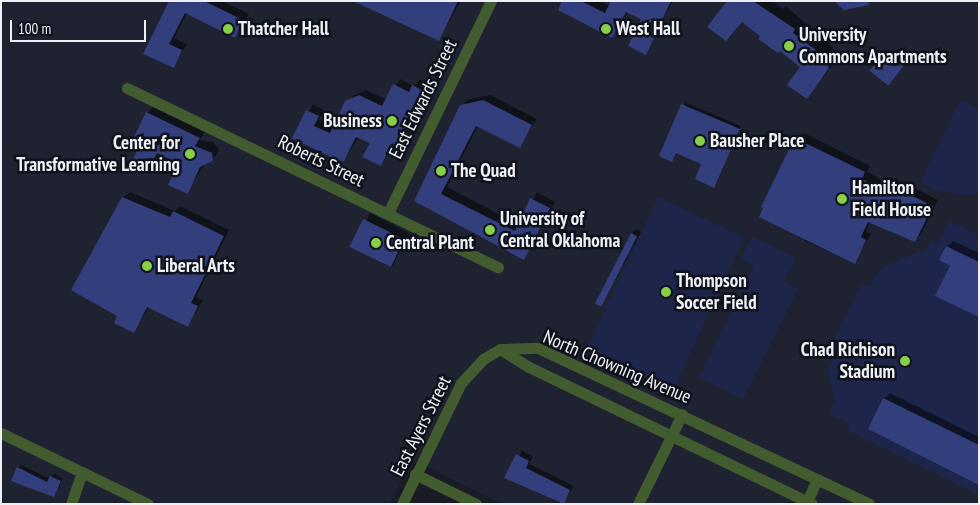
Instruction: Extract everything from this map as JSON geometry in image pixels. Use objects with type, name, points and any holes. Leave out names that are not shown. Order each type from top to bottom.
[{"type":"street","name":"East Edwards Street","points":[[388,213],[491,1]]},
{"type":"street","name":"Roberts Street","points":[[127,88],[498,267]]},
{"type":"street","name":"North Chowning Avenue","points":[[500,349],[538,348],[682,414],[869,504]]},
{"type":"street","name":"North Chowning Avenue","points":[[500,349],[529,367],[673,435],[809,503]]},
{"type":"street","name":"East Ayers Street","points":[[402,504],[460,383],[483,359],[500,349]]},
{"type":"street","points":[[638,504],[682,414]]},
{"type":"street","points":[[1,433],[148,504]]},
{"type":"street","points":[[71,504],[82,472]]},
{"type":"street","points":[[415,474],[476,504]]},
{"type":"street","points":[[809,503],[817,479]]},
{"type":"shaded area","name":"University of Central Oklahoma","points":[[1,1],[979,1],[979,504],[503,504],[412,460],[390,504],[1,504]]},
{"type":"shaded area","points":[[964,101],[979,108],[979,194],[966,195],[937,190],[920,182],[959,103]]},
{"type":"shaded area","name":"Thompson Soccer Field","points":[[658,197],[744,237],[674,389],[587,348]]},
{"type":"shaded area","name":"Chad Richison Stadium","points":[[949,221],[979,235],[979,495],[847,430],[850,424],[829,414],[835,402],[828,368],[835,355],[828,351],[862,284],[870,287],[880,269],[920,251],[925,252],[931,240],[938,244]]},
{"type":"shaded area","points":[[752,237],[796,258],[784,282],[798,289],[743,399],[699,377],[754,266],[741,259]]},
{"type":"building","name":"Thatcher Hall","points":[[169,1],[204,1],[243,20],[235,38],[185,13],[169,44],[182,50],[174,68],[143,54]]},
{"type":"building","points":[[353,1],[458,1],[439,41]]},
{"type":"building","name":"West Hall","points":[[562,1],[581,1],[605,13],[611,1],[671,1],[646,55],[628,46],[641,19],[626,12],[612,38],[558,10]]},
{"type":"building","name":"University Commons Apartments","points":[[727,1],[753,1],[795,29],[793,33],[824,56],[829,68],[807,99],[787,85],[800,67],[780,51],[778,53],[758,39],[760,36],[742,22],[726,41],[707,27]]},
{"type":"building","name":"University Commons Apartments","points":[[834,1],[868,1],[869,5],[844,10]]},
{"type":"building","points":[[885,51],[904,66],[889,85],[870,71]]},
{"type":"building","name":"Business","points":[[393,84],[409,92],[412,85],[423,91],[396,146],[392,143],[381,166],[362,157],[370,143],[356,137],[343,163],[292,138],[306,110],[319,116],[314,126],[330,133],[345,101],[359,95],[382,106]]},
{"type":"building","name":"The Quad","points":[[483,100],[532,125],[520,148],[476,126],[441,194],[515,231],[530,198],[550,208],[524,260],[414,201],[460,105]]},
{"type":"building","name":"Bausher Place","points":[[681,104],[740,129],[714,188],[695,179],[701,164],[676,153],[672,162],[659,156]]},
{"type":"building","name":"Center for Transformative Learning","points":[[146,112],[200,138],[195,146],[212,153],[213,161],[200,167],[188,194],[168,185],[178,163],[157,153],[147,175],[129,167],[142,141],[134,137]]},
{"type":"building","name":"Hamilton Field House","points":[[797,139],[865,172],[862,179],[878,187],[880,183],[900,190],[933,206],[915,242],[868,222],[861,237],[866,240],[855,264],[759,217],[763,208],[761,207],[790,147],[793,148]]},
{"type":"building","name":"Liberal Arts","points":[[122,197],[170,217],[173,211],[224,236],[191,303],[198,306],[188,327],[147,307],[134,333],[114,323],[117,316],[71,290]]},
{"type":"building","name":"Central Plant","points":[[363,219],[404,239],[391,267],[349,247]]},
{"type":"building","points":[[631,233],[637,236],[601,307],[595,303]]},
{"type":"building","points":[[946,246],[979,262],[979,317],[935,296],[950,266],[939,260]]},
{"type":"building","points":[[883,398],[979,445],[979,485],[868,429]]},
{"type":"building","points":[[516,454],[529,461],[526,468],[570,490],[564,504],[504,478]]},
{"type":"building","points":[[17,467],[47,482],[50,476],[61,481],[54,497],[11,481]]},
{"type":"place","name":"Thatcher Hall","points":[[228,29]]},
{"type":"place","name":"West Hall","points":[[606,29]]},
{"type":"place","name":"University Commons Apartments","points":[[789,46]]},
{"type":"place","name":"Business","points":[[392,121]]},
{"type":"place","name":"Bausher Place","points":[[700,141]]},
{"type":"place","name":"Center for Transformative Learning","points":[[190,154]]},
{"type":"place","name":"The Quad","points":[[441,171]]},
{"type":"place","name":"Hamilton Field House","points":[[842,199]]},
{"type":"place","name":"University of Central Oklahoma","points":[[490,230]]},
{"type":"place","name":"Central Plant","points":[[376,243]]},
{"type":"place","name":"Liberal Arts","points":[[147,266]]},
{"type":"place","name":"Thompson Soccer Field","points":[[666,292]]},
{"type":"place","name":"Chad Richison Stadium","points":[[905,361]]}]
